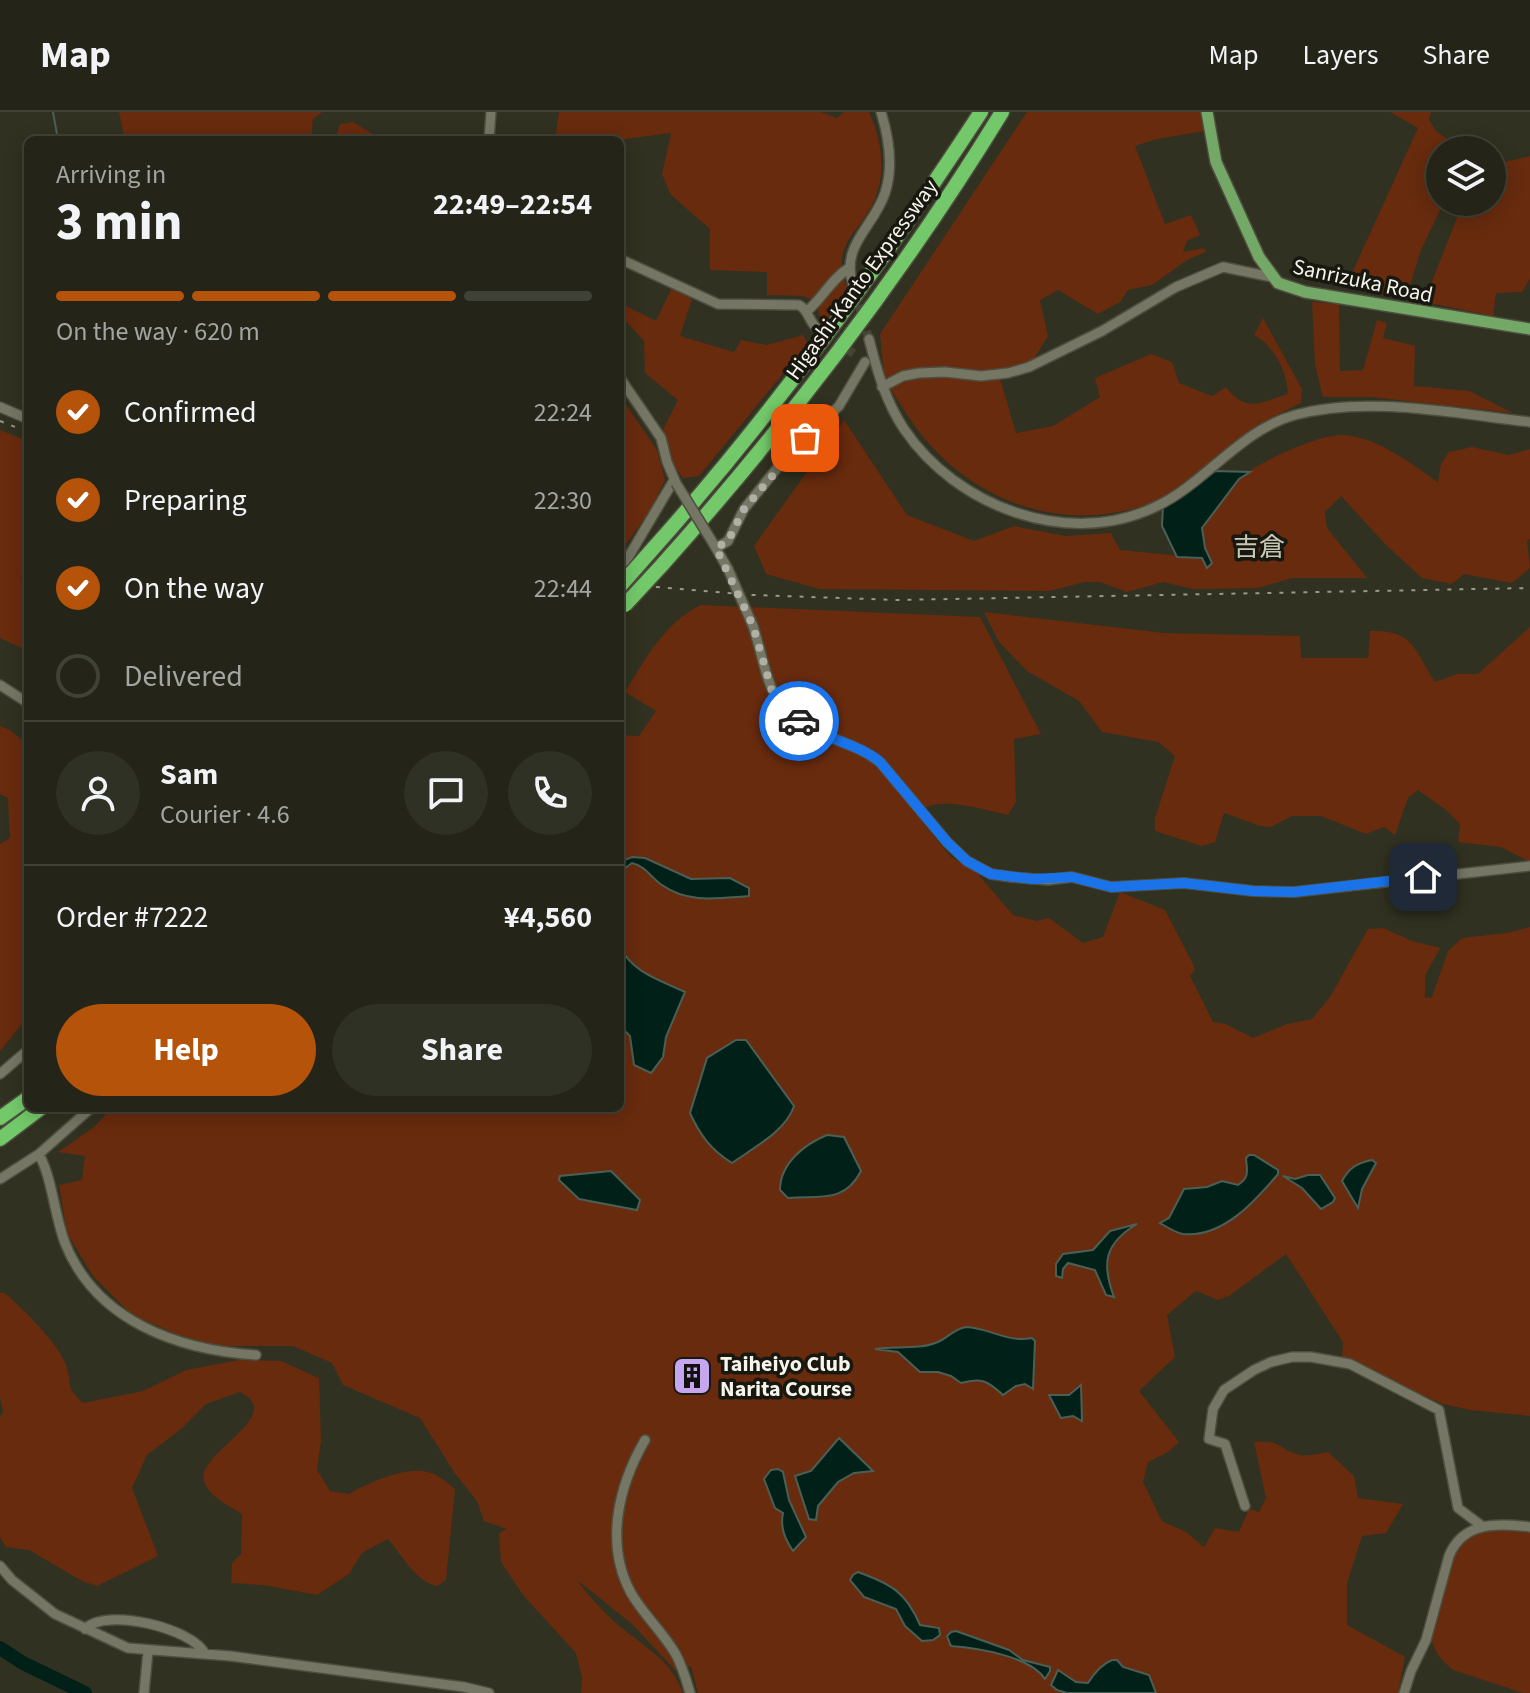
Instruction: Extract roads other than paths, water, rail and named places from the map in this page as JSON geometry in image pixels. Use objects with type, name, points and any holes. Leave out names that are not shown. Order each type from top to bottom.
[{"type":"highway","points":[[929,191],[974,112]]},
{"type":"highway","name":"Higashi-Kanto Expressway","points":[[624,581],[717,476],[834,327],[981,112]]},
{"type":"highway","name":"Higashi-Kanto Expressway","points":[[624,606],[745,468],[818,377],[928,226],[1002,112]]},
{"type":"highway","points":[[0,1118],[24,1101]]},
{"type":"highway","points":[[0,1139],[36,1112]]},
{"type":"main road","name":"Sanrizuka Road","points":[[1207,112],[1216,162],[1259,257],[1272,277],[1293,290],[1530,329]]},
{"type":"street","points":[[489,136],[491,112]]},
{"type":"street","points":[[853,285],[849,268],[852,249],[882,202],[888,183],[890,150],[881,112]]},
{"type":"street","points":[[624,261],[718,304],[799,305],[818,329]]},
{"type":"street","points":[[882,387],[903,376],[919,373],[981,376],[1029,367],[1102,331],[1176,287],[1223,267],[1272,277]]},
{"type":"street","points":[[806,312],[821,300],[839,274],[849,268]]},
{"type":"street","points":[[714,545],[728,541],[744,509],[787,456],[839,406],[866,361],[869,339]]},
{"type":"street","points":[[866,361],[902,427],[917,447],[960,486],[993,505],[1017,513],[1077,522],[1112,520],[1155,507],[1198,481],[1256,433],[1280,420],[1306,412],[1340,406],[1369,406],[1530,422]]},
{"type":"street","points":[[624,384],[661,438],[675,482],[728,569],[753,626],[774,698],[809,728],[868,752],[880,762],[947,842],[967,861],[991,874],[1033,879],[1072,877],[1111,887],[1184,883],[1294,892],[1530,866]]},
{"type":"street","points":[[0,407],[24,417]]},
{"type":"street","points":[[624,562],[675,482]]},
{"type":"street","points":[[0,685],[24,700]]},
{"type":"street","points":[[0,1074],[24,1053]]},
{"type":"street","points":[[0,1179],[39,1154],[86,1112]]},
{"type":"street","points":[[39,1154],[57,1220],[78,1269],[116,1311],[160,1335],[187,1344],[223,1353],[256,1355]]},
{"type":"street","points":[[1245,1506],[1225,1444],[1209,1439],[1216,1401],[1233,1382],[1271,1362],[1311,1357],[1350,1364],[1435,1406],[1439,1410],[1458,1508],[1482,1526]]},
{"type":"street","points":[[645,1440],[631,1463],[620,1500],[617,1527],[621,1569],[631,1593],[674,1651],[690,1693]]},
{"type":"street","points":[[1404,1693],[1426,1640],[1452,1549],[1459,1540],[1491,1523],[1530,1527]]},
{"type":"street","points":[[0,1566],[55,1614],[110,1641],[148,1651],[205,1654],[451,1685],[489,1693]]},
{"type":"street","points":[[85,1629],[93,1622],[108,1621],[157,1625],[201,1646],[205,1654]]},
{"type":"street","points":[[144,1693],[148,1651]]},
{"type":"water","points":[[1214,471],[1250,472],[1239,479],[1202,528],[1205,548],[1212,563],[1207,568],[1202,558],[1177,557],[1162,526],[1163,505]]},
{"type":"water","points":[[632,857],[645,858],[691,879],[730,878],[749,888],[749,896],[704,898],[683,895],[662,885],[637,865],[632,863],[624,869],[624,860]]},
{"type":"water","points":[[624,953],[640,970],[685,992],[666,1037],[663,1057],[651,1073],[634,1065],[630,1036],[624,1030]]},
{"type":"water","points":[[736,1040],[746,1040],[794,1106],[776,1131],[732,1163],[707,1141],[690,1113],[707,1058]]},
{"type":"water","points":[[827,1135],[844,1137],[861,1171],[847,1189],[839,1193],[788,1198],[780,1190],[784,1171],[802,1149]]},
{"type":"water","points":[[1249,1155],[1278,1170],[1278,1174],[1237,1216],[1198,1234],[1180,1233],[1160,1223],[1169,1218],[1184,1189],[1207,1187],[1222,1181],[1238,1185],[1242,1182],[1247,1173],[1246,1158]]},
{"type":"water","points":[[1372,1160],[1376,1163],[1362,1189],[1358,1208],[1342,1181],[1354,1167]]},
{"type":"water","points":[[611,1171],[640,1200],[637,1210],[579,1199],[559,1180],[560,1176]]},
{"type":"water","points":[[1320,1175],[1335,1198],[1333,1202],[1321,1209],[1302,1188],[1283,1176],[1295,1179]]},
{"type":"water","points":[[1137,1224],[1118,1239],[1109,1255],[1108,1274],[1114,1297],[1106,1295],[1095,1270],[1068,1263],[1063,1269],[1062,1278],[1056,1276],[1056,1264],[1063,1254],[1093,1250],[1110,1231]]},
{"type":"water","points":[[966,1327],[1015,1339],[1032,1338],[1035,1341],[1033,1389],[1025,1384],[1003,1395],[984,1382],[974,1380],[961,1383],[938,1372],[920,1372],[898,1352],[875,1349],[931,1344]]},
{"type":"water","points":[[1081,1385],[1082,1421],[1073,1416],[1061,1418],[1049,1395],[1069,1395]]},
{"type":"water","points":[[839,1438],[873,1471],[854,1473],[838,1482],[818,1506],[816,1520],[809,1519],[795,1476],[811,1471]]},
{"type":"water","points":[[771,1470],[783,1472],[789,1500],[806,1537],[793,1551],[784,1533],[783,1513],[775,1508],[764,1479]]},
{"type":"water","points":[[858,1572],[896,1591],[909,1604],[920,1625],[939,1628],[940,1635],[933,1640],[922,1641],[905,1626],[896,1609],[864,1597],[850,1580]]},
{"type":"water","points":[[956,1631],[1009,1650],[1023,1660],[1050,1667],[1050,1671],[1045,1679],[1028,1664],[1016,1659],[951,1646],[947,1636]]},
{"type":"water","points":[[1112,1660],[1149,1675],[1156,1693],[1067,1693],[1051,1685],[1058,1670],[1076,1682],[1088,1683],[1101,1667]]},
{"type":"waterway","points":[[53,112],[57,136]]},
{"type":"waterway","points":[[0,1648],[23,1663],[85,1693]]},
{"type":"tunnel","points":[[855,292],[869,339]]},
{"type":"tunnel","points":[[824,333],[857,356]]},
{"type":"railway","points":[[0,421],[24,430]]},
{"type":"railway","points":[[624,584],[753,595],[898,600],[1530,588]]},
{"type":"place","name":"Taiheiyo Club Narita Course","points":[[692,1376]]},
{"type":"district","name":"吉倉","points":[[1259,547]]}]
